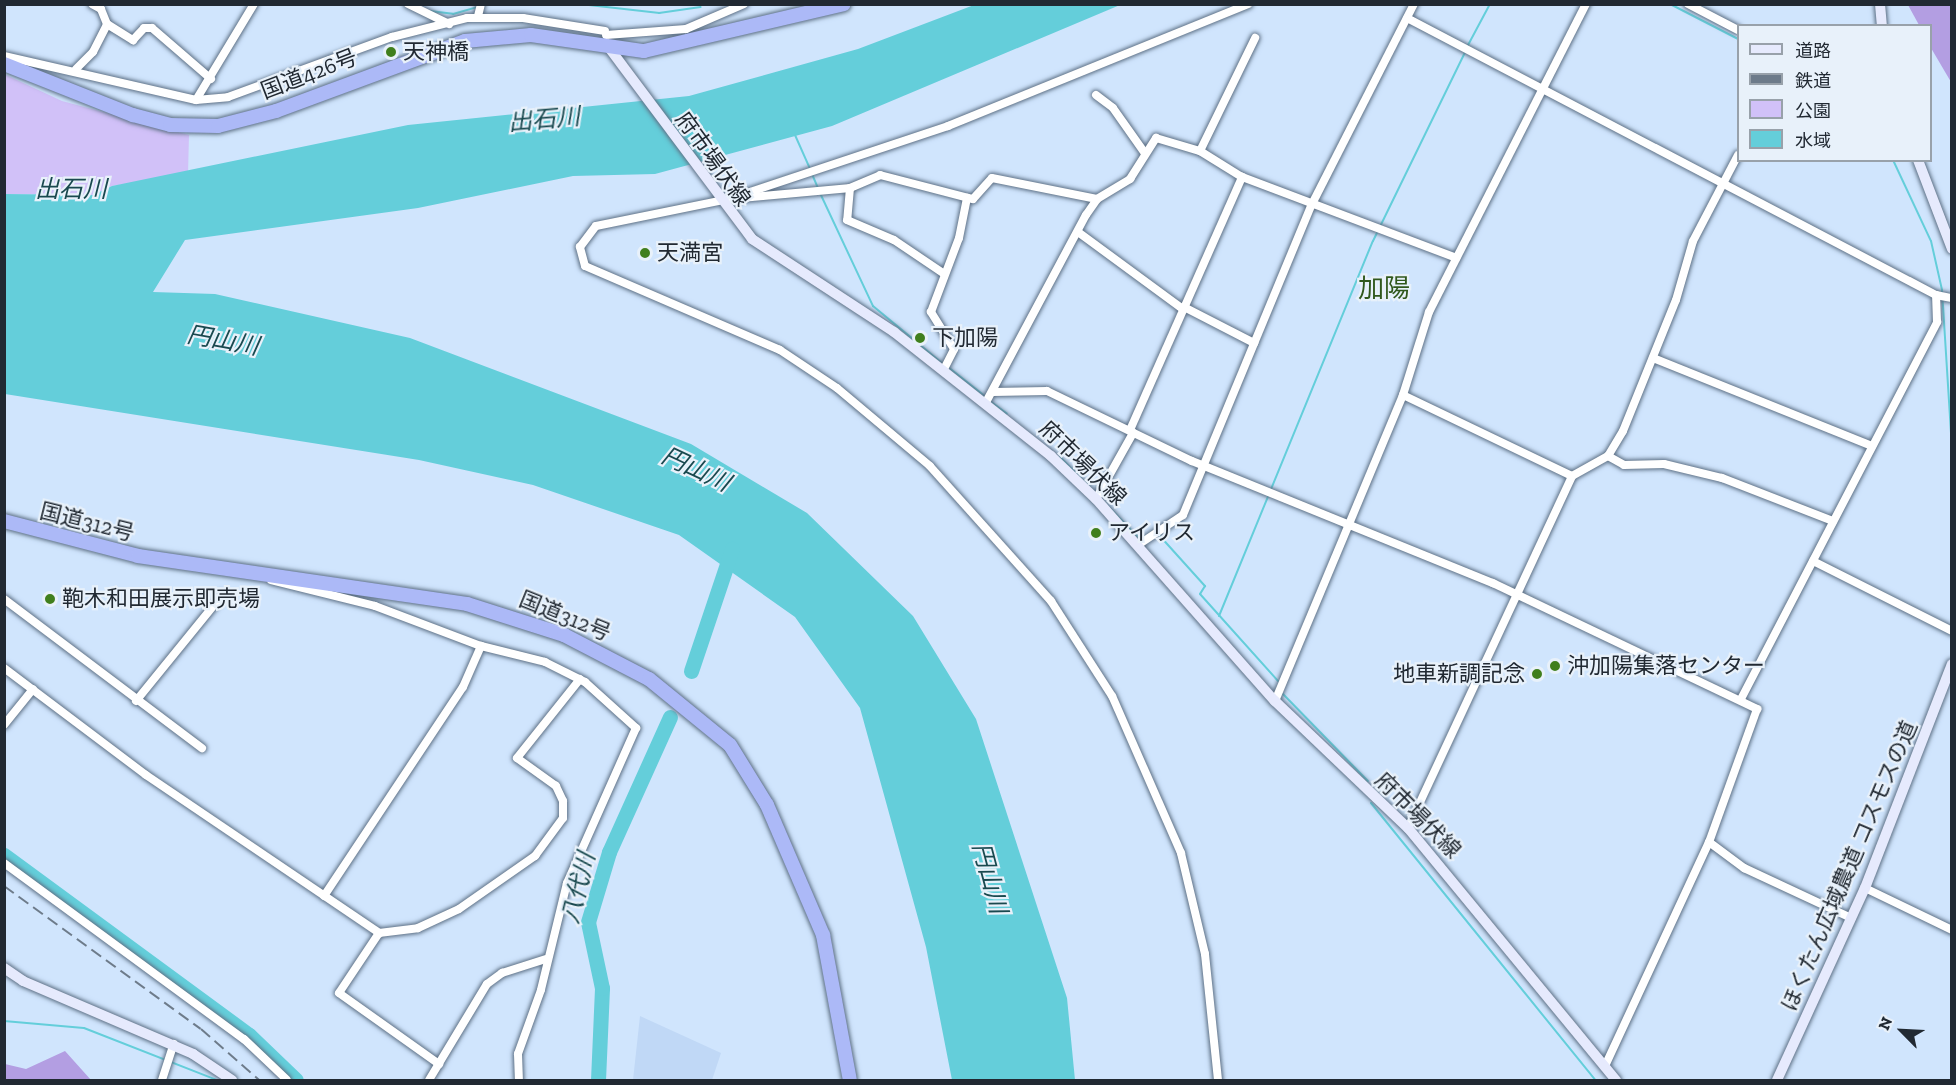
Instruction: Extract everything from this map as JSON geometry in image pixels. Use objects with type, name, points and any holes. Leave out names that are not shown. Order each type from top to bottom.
[{"type":"highway","name":"国道426号","points":[[4,64],[102,106],[195,127],[276,111],[465,40],[531,36],[610,49],[644,51],[844,4]]},
{"type":"highway","name":"国道312号","points":[[4,521],[102,549],[432,597],[519,618],[620,662],[710,725],[730,745],[766,805],[810,898],[836,985],[850,1080]]},
{"type":"main road","points":[[1880,4],[1882,24]]},
{"type":"main road","name":"府市場伏線","points":[[610,49],[713,191],[724,200],[767,252],[839,292],[985,404],[1096,499],[1275,700],[1408,828],[1616,1080]]},
{"type":"main road","points":[[1919,162],[1952,249]]},
{"type":"main road","name":"ほくたん広域農道 コスモスの道","points":[[1777,1080],[1864,888],[1952,664]]},
{"type":"main road","points":[[4,968],[23,981],[174,1044],[232,1080]]},
{"type":"street","points":[[92,4],[102,7],[107,24],[133,40],[144,28],[152,28],[211,79]]},
{"type":"street","points":[[196,100],[255,4]]},
{"type":"street","points":[[408,4],[449,24]]},
{"type":"street","points":[[478,16],[481,4]]},
{"type":"street","points":[[4,56],[76,69],[196,100],[228,97],[392,37],[478,16],[657,35],[744,4]]},
{"type":"street","points":[[724,200],[948,126],[1248,4]]},
{"type":"street","points":[[1138,545],[1183,515],[1312,204],[1414,4]]},
{"type":"street","points":[[1275,700],[1403,394],[1429,312],[1586,4]]},
{"type":"street","points":[[1688,4],[1737,29]]},
{"type":"street","points":[[1407,18],[1936,295],[1952,298]]},
{"type":"street","points":[[76,69],[93,52],[107,24]]},
{"type":"street","points":[[605,31],[610,49]]},
{"type":"street","points":[[1200,152],[1255,38]]},
{"type":"street","points":[[1096,95],[1113,108],[1144,152]]},
{"type":"street","points":[[985,404],[993,392],[1007,354],[1097,198],[1130,179],[1144,152],[1156,138],[1200,152],[1242,177],[1456,258]]},
{"type":"street","points":[[1408,828],[1572,476],[1608,456],[1653,358],[1693,240],[1737,157]]},
{"type":"street","points":[[1097,198],[992,178],[973,199],[880,175],[850,188],[724,200],[596,226],[582,240],[581,260],[780,350],[837,387],[930,466],[1025,567],[1112,696],[1171,827],[1205,954],[1218,1080]]},
{"type":"street","points":[[1096,499],[1131,432],[1242,177]]},
{"type":"street","points":[[850,188],[847,220],[894,240],[943,273]]},
{"type":"street","points":[[943,371],[954,348],[931,312],[943,273],[959,238],[967,198]]},
{"type":"street","points":[[1078,232],[1184,308],[1254,343]]},
{"type":"street","points":[[1741,699],[1937,322],[1936,295]]},
{"type":"street","points":[[1653,358],[1872,446]]},
{"type":"street","points":[[993,392],[1047,391],[1204,465],[1517,594],[1741,699],[1758,714],[1709,842],[1605,1066]]},
{"type":"street","points":[[1403,394],[1572,476]]},
{"type":"street","points":[[1608,456],[1624,465],[1664,464],[1722,478],[1833,521]]},
{"type":"street","points":[[1813,561],[1952,631]]},
{"type":"street","points":[[266,574],[274,582],[375,606],[481,646],[545,662],[580,679],[628,718],[636,733],[567,883],[518,1054],[519,1080]]},
{"type":"street","points":[[136,701],[222,595]]},
{"type":"street","points":[[4,599],[136,701],[202,748]]},
{"type":"street","points":[[324,896],[463,687],[481,646]]},
{"type":"street","points":[[4,668],[146,775],[379,933],[418,928],[459,909],[535,856],[563,818],[563,801],[556,786],[517,758],[580,679]]},
{"type":"street","points":[[4,725],[33,689]]},
{"type":"street","points":[[1709,842],[1744,867],[1851,918]]},
{"type":"street","points":[[4,863],[244,1039],[287,1080]]},
{"type":"street","points":[[1864,888],[1952,930]]},
{"type":"street","points":[[379,933],[339,993],[439,1064]]},
{"type":"street","points":[[429,1080],[487,984],[502,973],[546,958]]},
{"type":"street","points":[[162,1080],[174,1044]]},
{"type":"shaded area","points":[[1908,5],[1951,5],[1951,82],[1932,50],[1932,24],[1918,24]]},
{"type":"shaded area","points":[[640,1016],[721,1053],[712,1080],[633,1080]]},
{"type":"shaded area","points":[[65,1051],[91,1080],[5,1080],[5,1064],[26,1069]]},
{"type":"green space","points":[[4,74],[62,101],[189,135],[188,174],[112,186],[93,195],[5,194]]},
{"type":"water","points":[[974,5],[1120,5],[832,126],[655,174],[573,176],[418,208],[185,240],[153,292],[215,294],[410,338],[691,444],[807,513],[913,616],[976,719],[1067,998],[1075,1080],[952,1080],[926,947],[860,708],[795,617],[679,535],[533,485],[419,460],[5,394],[4,194],[93,195],[112,186],[408,125],[689,96],[858,49]]},
{"type":"waterway","points":[[580,4],[659,13],[701,7]]},
{"type":"waterway","points":[[1467,47],[1490,4]]},
{"type":"waterway","points":[[1670,4],[1737,38]]},
{"type":"waterway","points":[[430,11],[453,14],[477,7]]},
{"type":"waterway","points":[[1219,616],[1373,241],[1465,52]]},
{"type":"waterway","points":[[795,135],[810,169]]},
{"type":"waterway","points":[[1894,162],[1931,241],[1942,290],[1952,450]]},
{"type":"waterway","points":[[812,174],[818,188]]},
{"type":"waterway","points":[[820,193],[873,306],[943,364]]},
{"type":"waterway","points":[[948,367],[986,397]]},
{"type":"waterway","points":[[990,401],[1007,414]]},
{"type":"waterway","points":[[1060,457],[1138,537],[1147,536]]},
{"type":"waterway","points":[[1159,535],[1205,586],[1200,594],[1279,682]]},
{"type":"waterway","name":"八代川","points":[[691,671],[732,549]]},
{"type":"waterway","points":[[1282,693],[1368,781]]},
{"type":"waterway","name":"八代川","points":[[598,1080],[602,988],[588,922],[609,852],[670,717]]},
{"type":"waterway","points":[[1371,803],[1595,1080]]},
{"type":"waterway","points":[[4,855],[249,1035],[296,1080]]},
{"type":"waterway","points":[[4,1021],[84,1028],[217,1080]]},
{"type":"railway","points":[[4,886],[201,1029],[259,1080]]},
{"type":"place","name":"天神橋","points":[[391,52]]},
{"type":"place","name":"天満宮","points":[[645,253]]},
{"type":"place","name":"下加陽","points":[[920,338]]},
{"type":"place","name":"アイリス","points":[[1096,533]]},
{"type":"place","name":"鞄木和田展示即売場","points":[[50,599]]},
{"type":"place","name":"沖加陽集落センター","points":[[1555,666]]},
{"type":"place","name":"地車新調記念","points":[[1537,674]]},
{"type":"district","name":"加陽","points":[[1384,289]]},
{"type":"water label","name":"出石川","points":[[544,119]]},
{"type":"water label","name":"出石川","points":[[71,189]]},
{"type":"water label","name":"円山川","points":[[223,340]]},
{"type":"water label","name":"円山川","points":[[696,469]]},
{"type":"water label","name":"円山川","points":[[990,878]]}]
